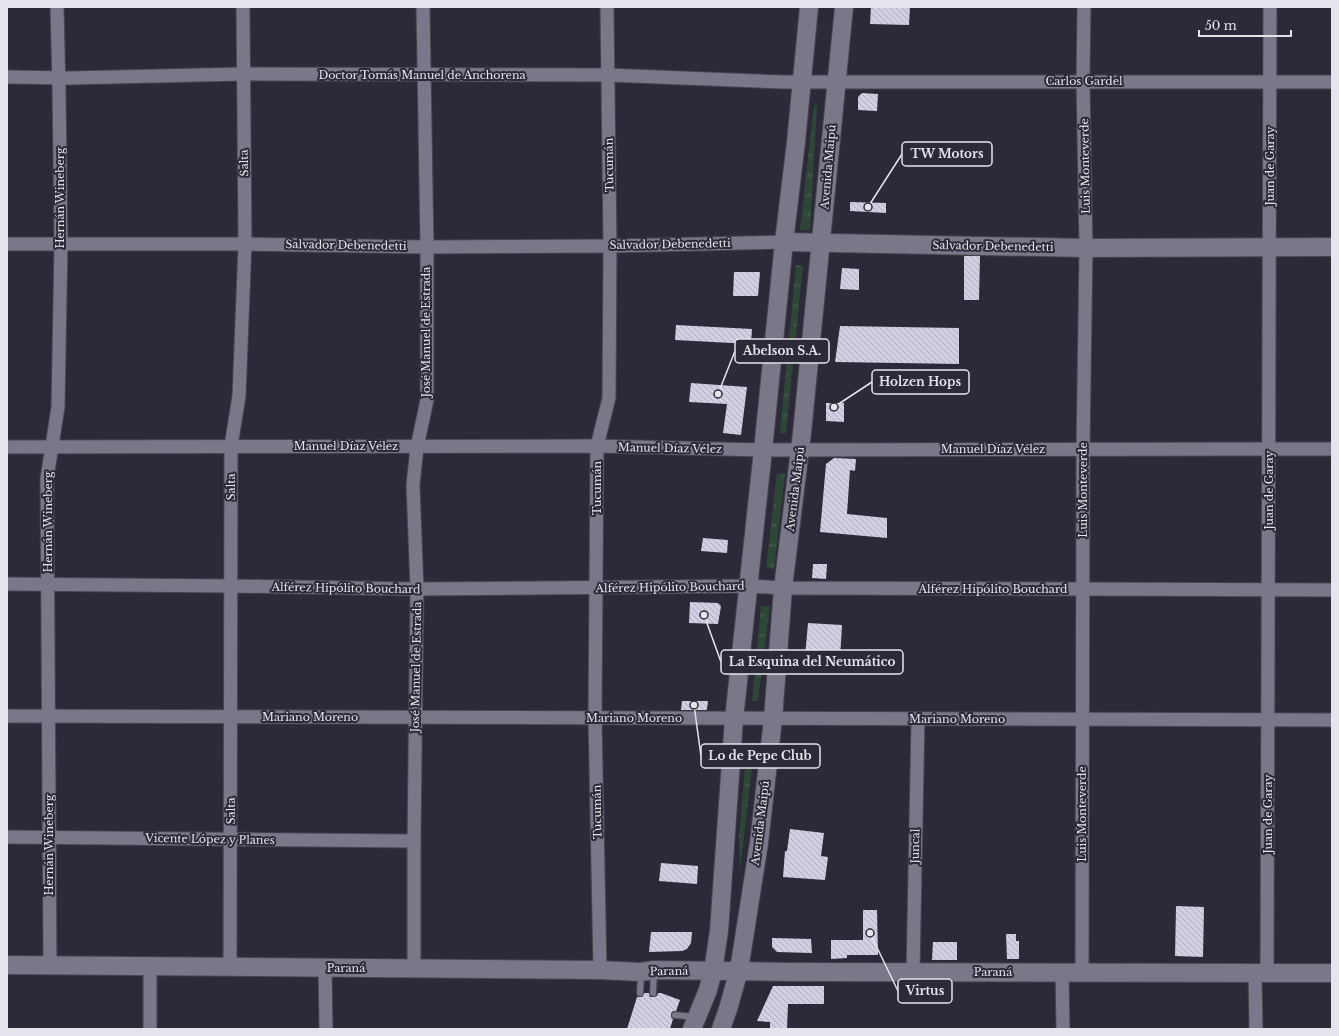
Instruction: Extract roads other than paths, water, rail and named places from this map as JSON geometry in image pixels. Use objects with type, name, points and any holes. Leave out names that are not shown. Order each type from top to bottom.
[{"type":"main road","points":[[695,1023],[708,990],[713,971],[719,931],[734,719],[809,7]]},
{"type":"main road","name":"Avenida Maipú","points":[[721,1029],[739,970],[759,844],[773,719],[783,588],[800,449],[844,7]]},
{"type":"main road","name":"Salvador Debenedetti","points":[[784,242],[1086,248],[1332,247]]},
{"type":"main road","name":"Paraná","points":[[7,965],[647,971],[739,970],[1332,974]]},
{"type":"street","name":"Hernán Wineberg","points":[[50,965],[46,478],[50,447],[58,407],[61,244],[57,7]]},
{"type":"street","name":"Salta","points":[[230,967],[231,446],[239,396],[245,244],[243,74],[244,7]]},
{"type":"street","name":"José Manuel de Estrada","points":[[414,968],[417,589],[413,485],[416,446],[427,400],[427,246],[423,7]]},
{"type":"street","name":"Tucumán","points":[[600,970],[595,718],[597,446],[609,398],[610,246],[607,7]]},
{"type":"street","name":"Luis Monteverde","points":[[1082,973],[1082,590],[1086,248],[1083,81],[1084,7]]},
{"type":"street","name":"Juan de Garay","points":[[1256,1029],[1261,973],[1268,720],[1270,7]]},
{"type":"street","name":"Doctor Tomás Manuel de Anchorena","points":[[7,77],[243,74],[608,74],[836,82]]},
{"type":"street","name":"Carlos Gardel","points":[[836,82],[1332,82]]},
{"type":"street","name":"Salvador Debenedetti","points":[[7,244],[610,246],[784,242]]},
{"type":"street","name":"Manuel Díaz Vélez","points":[[7,447],[597,446],[763,450],[1332,449]]},
{"type":"street","name":"Alférez Hipólito Bouchard","points":[[7,584],[417,589],[749,586],[783,588],[1332,590]]},
{"type":"street","name":"Mariano Moreno","points":[[7,716],[1332,720]]},
{"type":"street","name":"Juncal","points":[[913,972],[918,719]]},
{"type":"street","name":"Vicente López y Planes","points":[[7,837],[414,842]]},
{"type":"street","points":[[150,966],[150,1029]]},
{"type":"street","points":[[325,968],[326,1029]]},
{"type":"street","points":[[1062,973],[1063,1029]]},
{"type":"lane","points":[[647,971],[653,993]]},
{"type":"lane","points":[[640,994],[647,971]]},
{"type":"lane","points":[[675,1015],[695,1023]]},
{"type":"place","name":"TW Motors","points":[[868,207]]},
{"type":"place","name":"Abelson S.A.","points":[[718,394]]},
{"type":"place","name":"Holzen Hops","points":[[834,407]]},
{"type":"place","name":"La Esquina del Neumático","points":[[704,615]]},
{"type":"place","name":"Lo de Pepe Club","points":[[694,705]]},
{"type":"place","name":"Virtus","points":[[870,933]]}]
